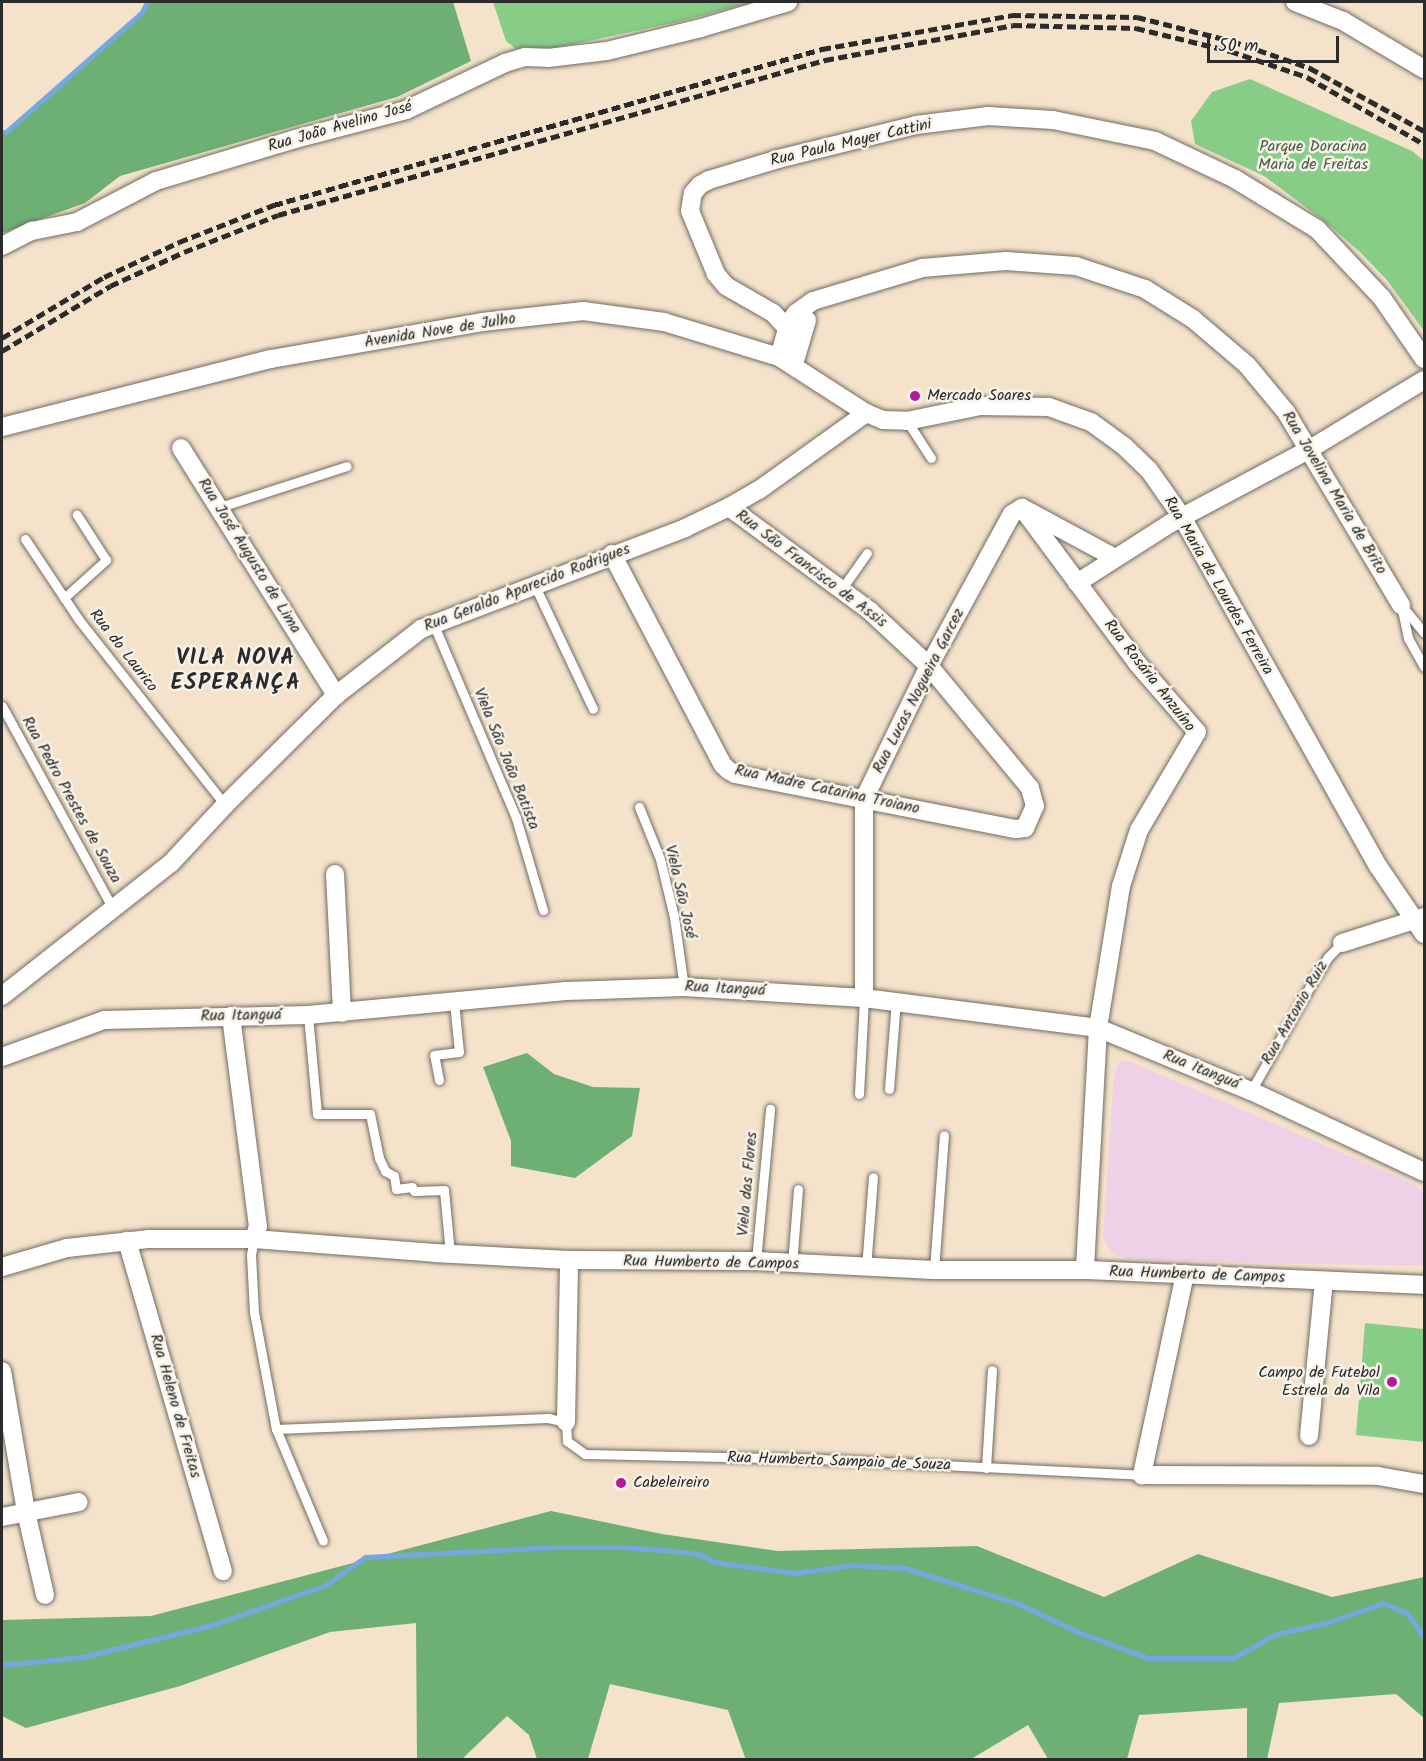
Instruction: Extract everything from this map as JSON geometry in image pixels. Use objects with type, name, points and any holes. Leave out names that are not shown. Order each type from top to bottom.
[{"type":"street","name":"Rua João Avelino José","points":[[2,246],[32,231],[77,222],[156,181],[295,139],[406,110],[505,63],[525,57],[548,58],[607,51],[701,28],[788,2]]},
{"type":"street","points":[[1295,2],[1343,21],[1425,69]]},
{"type":"street","name":"Rua Paula Mayer Cattini","points":[[787,328],[773,313],[726,286],[716,274],[690,211],[693,193],[709,180],[848,140],[916,125],[988,116],[1053,120],[1155,141],[1235,179],[1317,230],[1382,298],[1425,359]]},
{"type":"street","name":"Rua Jovelina Maria de Brito","points":[[786,361],[787,328],[796,313],[813,301],[922,268],[1006,261],[1076,266],[1135,285],[1193,319],[1247,365],[1286,412],[1310,449],[1401,605]]},
{"type":"street","name":"Rua Jovelina Maria de Brito","points":[[786,361],[806,322],[821,305],[837,293]]},
{"type":"street","name":"Rua Paula Mayer Cattini","points":[[754,302],[790,306],[813,301]]},
{"type":"street","name":"Avenida Nove de Julho","points":[[2,427],[271,359],[482,322],[583,311],[664,322],[786,361],[866,413]]},
{"type":"street","points":[[787,328],[797,330],[806,322]]},
{"type":"street","points":[[1077,583],[1182,517],[1310,449],[1425,380]]},
{"type":"street","name":"Rua Maria de Lourdes Ferreira","points":[[866,413],[883,420],[907,421],[980,406],[1049,407],[1090,422],[1125,447],[1149,470],[1182,517],[1378,866],[1421,924]]},
{"type":"street","name":"Rua Geraldo Aparecido Rodrigues","points":[[2,996],[171,863],[225,805],[336,694],[412,636],[433,623],[685,528],[729,507],[759,490],[866,413]]},
{"type":"street","name":"Rua José Augusto de Lima","points":[[181,448],[336,694]]},
{"type":"street","name":"Rua São Francisco de Assis","points":[[729,507],[870,611],[929,666],[1030,788],[1035,806],[1024,828]]},
{"type":"street","points":[[1022,508],[1115,558]]},
{"type":"street","name":"Rua Rosária Anzuíno","points":[[1022,508],[1137,663],[1197,732],[1139,830],[1121,886],[1098,1028]]},
{"type":"street","name":"Rua Lucas Nogueira Garcez","points":[[864,998],[864,799],[929,666],[1012,514],[1022,508]]},
{"type":"street","name":"Rua Madre Catarina Troiano","points":[[612,554],[723,765],[735,774],[1016,829],[1024,828]]},
{"type":"street","points":[[335,874],[342,1013]]},
{"type":"street","name":"Rua Antonio Ruiz","points":[[1342,943],[1421,924]]},
{"type":"street","name":"Rua Itanguá","points":[[2,1057],[104,1020],[308,1015],[566,991],[684,987],[864,998],[1098,1028],[1251,1091],[1425,1172]]},
{"type":"street","points":[[231,1016],[258,1226],[254,1239]]},
{"type":"street","points":[[1085,1270],[1098,1028]]},
{"type":"street","name":"Rua Humberto de Campos","points":[[2,1267],[68,1248],[127,1241],[254,1239],[450,1254],[569,1260],[756,1261],[934,1270],[1085,1270],[1425,1285]]},
{"type":"street","name":"Rua Heleno de Freitas","points":[[127,1241],[224,1571]]},
{"type":"street","points":[[566,1422],[569,1260]]},
{"type":"street","points":[[1142,1474],[1185,1274]]},
{"type":"street","points":[[1309,1436],[1324,1281]]},
{"type":"street","points":[[2,1371],[26,1512],[45,1595]]},
{"type":"street","name":"Rua Humberto Sampaio de Souza","points":[[1142,1474],[1378,1476],[1425,1484]]},
{"type":"street","points":[[2,1517],[79,1502]]},
{"type":"lane","points":[[907,421],[931,458]]},
{"type":"lane","points":[[220,507],[346,465]]},
{"type":"lane","points":[[64,598],[106,560],[77,515]]},
{"type":"lane","name":"Rua do Laurico","points":[[25,539],[79,620],[225,805]]},
{"type":"lane","points":[[841,590],[867,553]]},
{"type":"lane","points":[[534,584],[593,709]]},
{"type":"lane","name":"Rua Jovelina Maria de Brito","points":[[1401,605],[1425,633]]},
{"type":"lane","name":"Rua Jovelina Maria de Brito","points":[[1401,605],[1408,638],[1425,667]]},
{"type":"lane","name":"Viela São João Batista","points":[[433,623],[516,818],[543,910]]},
{"type":"lane","name":"Rua Pedro Prestes de Souza","points":[[2,706],[113,909]]},
{"type":"lane","name":"Viela São José","points":[[639,807],[660,859],[674,917],[684,987]]},
{"type":"lane","name":"Rua Antonio Ruiz","points":[[1251,1091],[1313,981],[1328,957],[1342,943]]},
{"type":"lane","points":[[859,1094],[864,998]]},
{"type":"lane","points":[[889,1089],[896,1001]]},
{"type":"lane","points":[[438,1080],[434,1055],[459,1052],[454,1002]]},
{"type":"lane","points":[[308,1015],[317,1114],[370,1114],[379,1158],[385,1170],[394,1176],[396,1189],[412,1187],[414,1191],[444,1190],[450,1254]]},
{"type":"lane","name":"Viela das Flores","points":[[756,1261],[770,1109]]},
{"type":"lane","points":[[934,1270],[944,1135]]},
{"type":"lane","points":[[866,1268],[873,1177]]},
{"type":"lane","points":[[792,1264],[798,1189]]},
{"type":"lane","points":[[254,1239],[251,1254],[254,1312],[276,1430],[323,1541]]},
{"type":"lane","points":[[986,1468],[992,1370]]},
{"type":"lane","points":[[276,1430],[548,1418],[566,1422]]},
{"type":"lane","name":"Rua Humberto Sampaio de Souza","points":[[566,1422],[567,1441],[585,1454],[819,1459],[1142,1474]]},
{"type":"shaded area","points":[[1126,1060],[1407,1181],[1424,1192],[1424,1266],[1131,1260],[1112,1253],[1103,1238],[1114,1076],[1119,1062]]},
{"type":"green space","points":[[147,2],[453,2],[471,61],[397,97],[120,176],[85,203],[2,233],[2,132],[6,132],[142,12]]},
{"type":"green space","points":[[493,2],[753,2],[682,21],[537,52],[516,49],[506,41]]},
{"type":"green space","name":"Parque Doracina Maria de Freitas","points":[[1250,79],[1412,151],[1424,161],[1424,331],[1387,280],[1360,252],[1323,220],[1264,176],[1195,144],[1191,121],[1212,92]]},
{"type":"green space","points":[[527,1053],[554,1074],[593,1087],[640,1088],[632,1136],[575,1178],[511,1166],[511,1141],[483,1067]]},
{"type":"green space","name":"Campo de Futebol Estrela da Vila","points":[[1365,1323],[1424,1329],[1424,1442],[1356,1435]]},
{"type":"green space","points":[[551,1511],[662,1534],[778,1551],[977,1546],[1104,1597],[1198,1554],[1332,1597],[1424,1577],[1424,1718],[1396,1694],[1279,1703],[1267,1759],[1247,1759],[1247,1708],[1139,1715],[1127,1759],[1048,1759],[1028,1725],[971,1759],[746,1760],[728,1710],[610,1684],[588,1759],[537,1759],[529,1735],[507,1716],[462,1759],[417,1759],[416,1623],[330,1632],[180,1686],[26,1728],[2,1716],[2,1620],[151,1616]]},
{"type":"waterway","points":[[2,132],[6,132],[142,12],[147,2]]},
{"type":"waterway","points":[[2,1665],[82,1657],[212,1625],[326,1585],[365,1557],[555,1547],[621,1547],[675,1551],[702,1555],[714,1562],[795,1573],[853,1565],[905,1568],[1019,1604],[1078,1632],[1148,1658],[1233,1658],[1276,1634],[1326,1623],[1383,1603],[1407,1613],[1424,1637]]},
{"type":"railway","points":[[2,338],[104,277],[179,242],[274,205],[822,49],[1012,15],[1137,17],[1232,41],[1310,68],[1424,131]]},
{"type":"railway","points":[[2,351],[110,286],[184,252],[278,215],[825,60],[1013,25],[1136,28],[1230,51],[1307,77],[1424,144]]},
{"type":"place","name":"Mercado Soares","points":[[915,396]]},
{"type":"place","name":"Campo de Futebol Estrela da Vila","points":[[1392,1382]]},
{"type":"place","name":"Cabeleireiro","points":[[621,1483]]},
{"type":"district","name":"VILA NOVA ESPERANÇA","points":[[236,670]]}]
